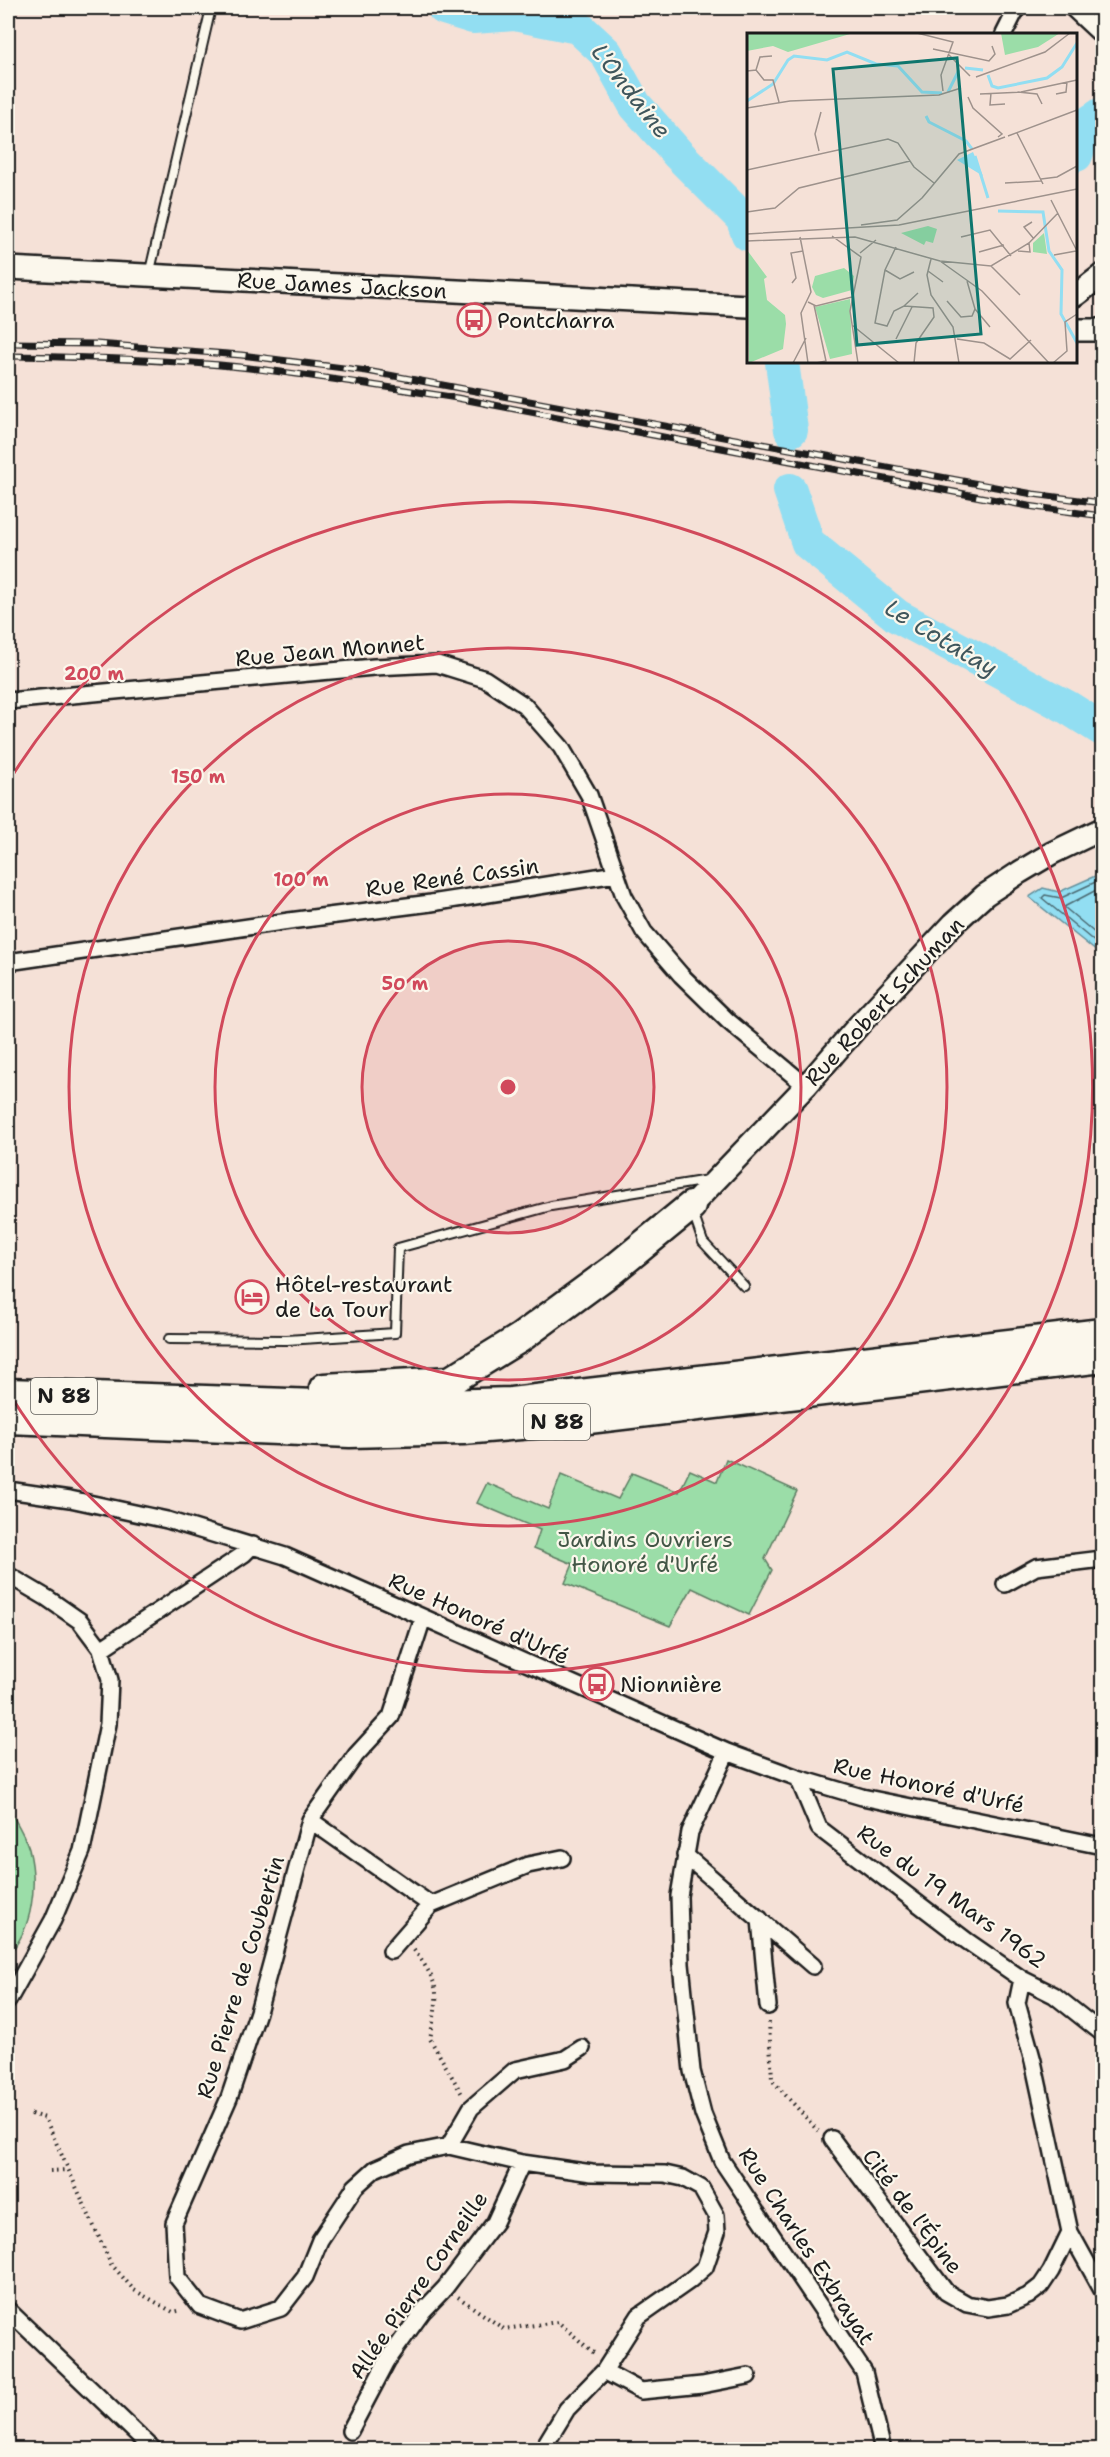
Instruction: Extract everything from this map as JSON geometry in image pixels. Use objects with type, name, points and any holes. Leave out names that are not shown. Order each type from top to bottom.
[{"type":"highway","points":[[121,1398],[450,1381],[520,1338],[614,1269],[691,1206]]},
{"type":"highway","name":"N 88","points":[[8,1393],[372,1406],[511,1402],[1102,1333]]},
{"type":"highway","name":"N 88","points":[[8,1419],[350,1433],[463,1430],[580,1420],[1102,1358]]},
{"type":"main road","name":"Rue James Jackson","points":[[8,268],[747,306]]},
{"type":"main road","points":[[1077,294],[1102,275]]},
{"type":"main road","points":[[1077,330],[1102,330]]},
{"type":"main road","name":"Rue Robert Schuman","points":[[691,1206],[806,1086],[953,924],[985,895],[1052,853],[1102,829]]},
{"type":"street","points":[[1004,33],[1017,8]]},
{"type":"street","points":[[1072,8],[1102,36]]},
{"type":"street","name":"Rue Jean Monnet","points":[[8,701],[374,667],[437,664],[485,679],[524,705],[561,747],[589,795],[624,896],[644,932],[681,975],[728,1021],[806,1086]]},
{"type":"street","name":"Rue René Cassin","points":[[8,962],[431,903],[616,874]]},
{"type":"street","name":"Rue Honoré d'Urfé","points":[[8,1490],[70,1499],[167,1520],[285,1556],[727,1752],[798,1778],[862,1797],[1102,1846]]},
{"type":"street","points":[[101,1649],[244,1554],[254,1545]]},
{"type":"street","points":[[1005,1584],[1036,1567],[1102,1559]]},
{"type":"street","points":[[8,1575],[80,1621],[101,1649],[110,1680],[108,1724],[82,1851],[53,1920],[8,2001]]},
{"type":"street","name":"Rue Pierre de Coubertin","points":[[200,2306],[177,2277],[174,2223],[230,2098],[258,2012],[310,1820],[356,1755],[391,1718],[423,1618]]},
{"type":"street","name":"Rue Charles Exbrayat","points":[[727,1752],[690,1832],[679,1896],[681,1964],[692,2071],[703,2114],[722,2161],[864,2372],[883,2450]]},
{"type":"street","name":"Rue du 19 Mars 1962","points":[[798,1778],[819,1828],[967,1941],[1022,1979],[1054,1995],[1102,2033]]},
{"type":"street","points":[[310,1820],[430,1905]]},
{"type":"street","points":[[685,1855],[813,1966]]},
{"type":"street","points":[[391,1951],[430,1905],[528,1865],[562,1858]]},
{"type":"street","points":[[760,1918],[768,2006]]},
{"type":"street","points":[[1022,1979],[1017,2003],[1033,2061],[1070,2232],[1102,2290]]},
{"type":"street","points":[[448,2146],[471,2108],[514,2070],[565,2059],[582,2048]]},
{"type":"street","name":"Cité de l'Épine","points":[[832,2139],[946,2292],[967,2304],[988,2308],[1008,2305],[1028,2296],[1041,2286],[1051,2271],[1070,2232]]},
{"type":"street","points":[[200,2306],[240,2321],[281,2308],[305,2277],[320,2240],[355,2187],[375,2169],[409,2154],[448,2146],[522,2163],[592,2173],[665,2174],[683,2178],[700,2188],[716,2215],[717,2232],[705,2266],[689,2281],[639,2316],[606,2368],[567,2409],[542,2450]]},
{"type":"street","name":"Allée Pierre Corneille","points":[[350,2431],[387,2361],[423,2311],[445,2288],[495,2222],[522,2163]]},
{"type":"street","points":[[8,2310],[154,2450]]},
{"type":"street","points":[[606,2368],[641,2391],[702,2385],[748,2376]]},
{"type":"lane","points":[[149,275],[211,8]]},
{"type":"lane","points":[[169,1339],[287,1340],[395,1333],[398,1248],[552,1206],[716,1179]]},
{"type":"lane","points":[[691,1206],[703,1242],[744,1286]]},
{"type":"path","points":[[404,1937],[431,1974],[438,1996],[430,2039],[471,2108]]},
{"type":"path","points":[[768,2006],[772,2080],[814,2129],[832,2139]]},
{"type":"path","points":[[31,2114],[45,2118],[111,2264],[134,2290],[172,2312],[200,2306]]},
{"type":"path","points":[[50,2171],[68,2170]]},
{"type":"path","points":[[445,2288],[504,2329],[558,2322],[606,2368]]},
{"type":"green space","name":"Jardins Ouvriers Honoré d'Urfé","points":[[726,1459],[797,1491],[765,1559],[772,1570],[749,1615],[692,1588],[670,1626],[565,1583],[573,1564],[534,1548],[540,1530],[477,1503],[487,1483],[548,1509],[561,1475],[618,1499],[632,1473],[679,1492],[690,1470],[717,1482]]},
{"type":"green space","points":[[8,1807],[29,1849],[33,1891],[23,1932],[8,1955]]},
{"type":"water","points":[[1102,873],[1102,956],[1029,897],[1043,888],[1059,892]]},
{"type":"waterway","name":"L'Ondaine","points":[[444,8],[473,17],[515,14],[578,27],[606,53],[635,105],[678,154],[742,218],[747,231]]},
{"type":"waterway","name":"L'Ondaine","points":[[1077,152],[1087,124],[1102,114]]},
{"type":"waterway","name":"Le Cotatay","points":[[782,363],[791,430]]},
{"type":"waterway","name":"Le Cotatay","points":[[790,490],[808,543],[897,616],[1067,707],[1102,729]]},
{"type":"railway","points":[[8,343],[97,344],[241,355],[367,371],[1033,494],[1102,503]]},
{"type":"railway","points":[[8,356],[182,362],[349,381],[457,398],[1028,506],[1102,516]]},
{"type":"place","name":"Pontcharra","points":[[474,320]]},
{"type":"place","name":"Hôtel-restaurant de La Tour","points":[[252,1297]]},
{"type":"place","name":"Nionnière","points":[[597,1684]]}]
